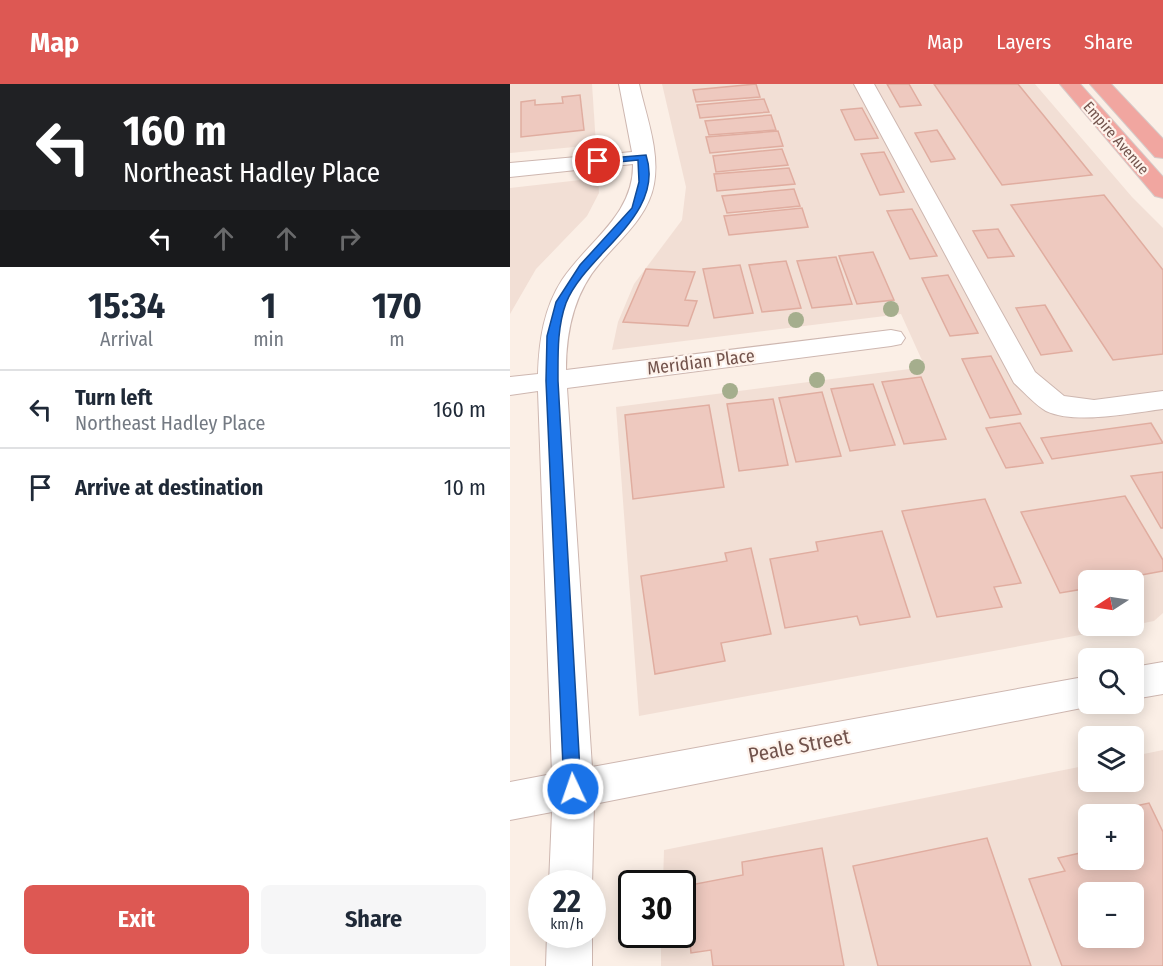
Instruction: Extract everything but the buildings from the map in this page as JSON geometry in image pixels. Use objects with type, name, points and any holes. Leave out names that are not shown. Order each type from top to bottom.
[{"type":"highway","name":"Empire Avenue","points":[[1070,84],[1163,192]]},
{"type":"highway","name":"Empire Avenue","points":[[1100,84],[1163,152]]},
{"type":"street","points":[[571,870],[573,789],[552,381],[552,336],[561,302],[583,267],[636,208],[644,182],[643,157],[628,84]]},
{"type":"street","points":[[864,84],[1024,376],[1056,404],[1094,409],[1163,400]]},
{"type":"street","points":[[510,170],[643,157]]},
{"type":"street","name":"Meridian Place","points":[[510,386],[891,338]]},
{"type":"street","points":[[1144,681],[1163,678]]},
{"type":"street","name":"Peale Street","points":[[510,801],[1078,694]]},
{"type":"street","points":[[569,966],[570,948]]},
{"type":"shaded area","points":[[510,84],[592,84],[596,145],[510,153]]},
{"type":"shaded area","points":[[662,84],[1035,84],[1132,197],[1163,228],[1163,613],[1154,621],[1144,623],[1144,570],[1078,570],[1078,635],[639,716],[616,407],[925,367],[901,314],[612,350],[618,322],[634,284],[682,220],[686,187]]},
{"type":"shaded area","points":[[598,178],[599,193],[587,216],[536,269],[510,314],[510,188]]},
{"type":"shaded area","points":[[1163,750],[1163,966],[661,966],[661,948],[696,948],[696,870],[663,870],[664,850],[1078,767],[1078,792],[1144,792],[1144,754]]},
{"type":"route","points":[[573,789],[552,381],[552,336],[561,302],[583,267],[636,208],[644,182],[643,157],[598,161]]}]
